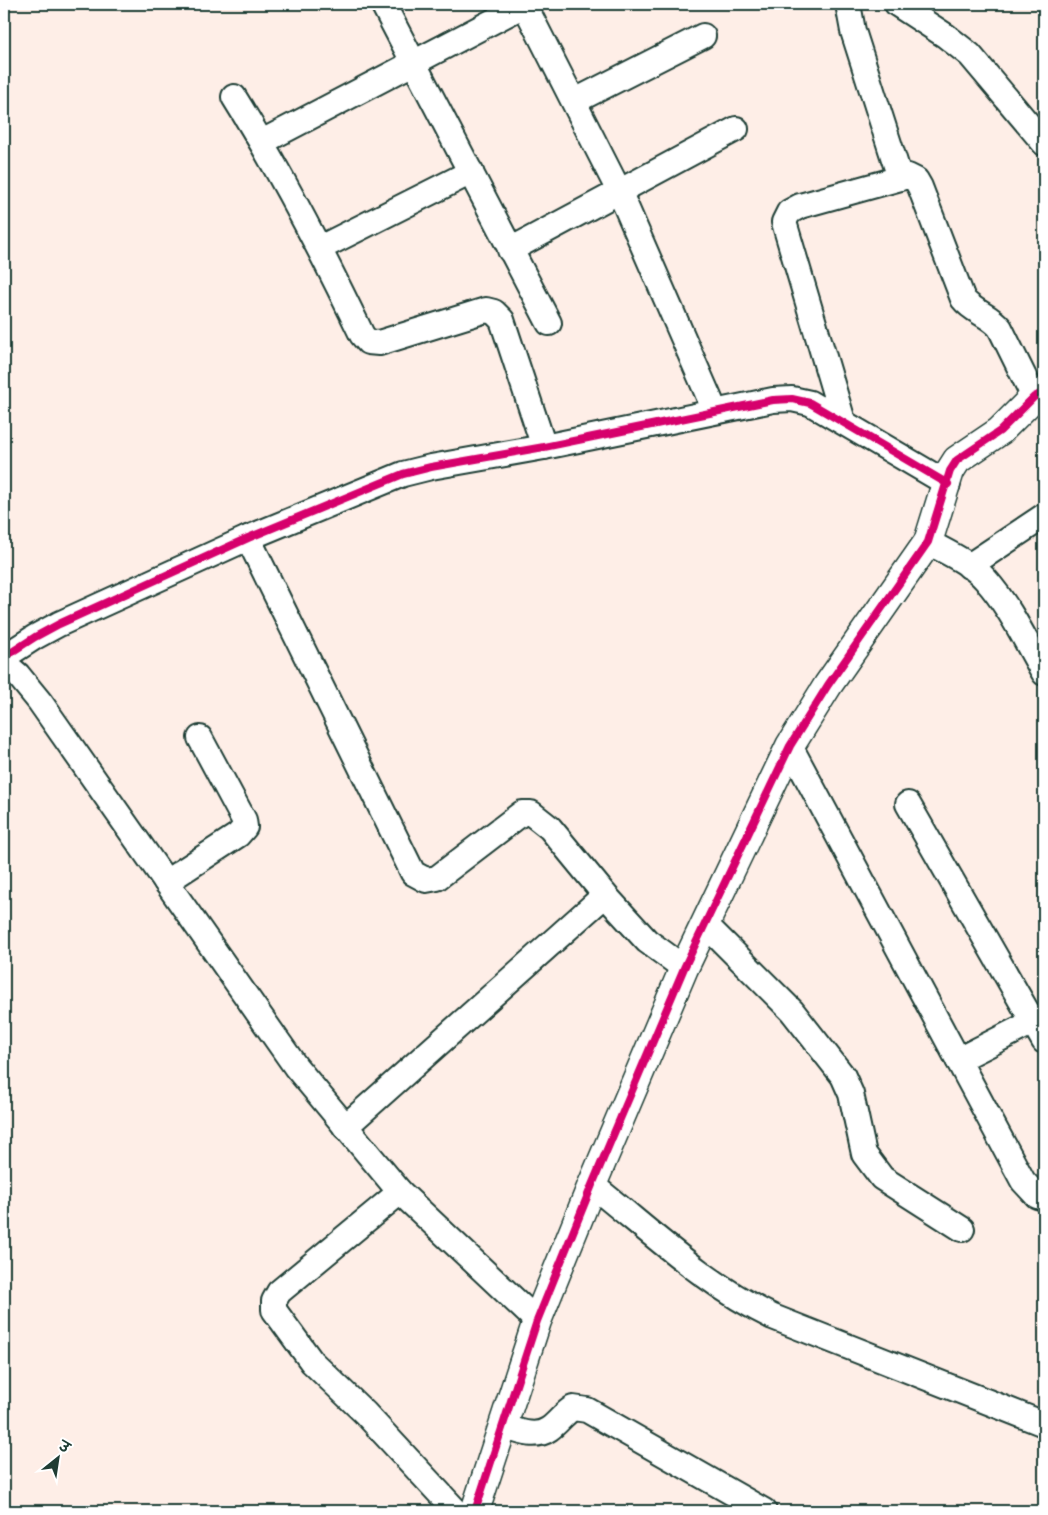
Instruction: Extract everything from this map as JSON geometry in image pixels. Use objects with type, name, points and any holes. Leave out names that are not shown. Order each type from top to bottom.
[{"type":"street","points":[[383,4],[548,324]]},
{"type":"street","points":[[262,142],[525,4],[620,193],[715,411]]},
{"type":"street","points":[[848,4],[853,31],[900,178]]},
{"type":"street","points":[[897,4],[946,36],[970,55],[1044,143]]},
{"type":"street","points":[[575,101],[704,36]]},
{"type":"street","points":[[234,97],[262,142],[320,248],[362,335],[368,342],[379,343],[486,310],[494,312],[502,320],[544,447]]},
{"type":"street","points":[[510,250],[620,193],[736,129]]},
{"type":"street","points":[[320,248],[471,172]]},
{"type":"street","points":[[475,1511],[538,1321],[592,1185],[684,968],[790,746],[828,685],[928,542],[948,484],[950,472],[957,460],[1000,431],[1039,394],[994,320],[968,306],[963,299],[920,187],[912,178],[900,178],[800,206],[789,212],[784,222],[843,421]]},
{"type":"street","points":[[4,657],[59,624],[248,538],[403,474],[773,400],[792,399],[810,403],[948,484]]},
{"type":"street","points":[[969,566],[1044,516]]},
{"type":"street","points":[[248,538],[414,873],[426,880],[436,878],[522,813],[531,813],[550,828],[605,895],[647,941],[684,968]]},
{"type":"street","points":[[928,542],[969,566],[986,579],[1000,597],[1044,673]]},
{"type":"street","points":[[4,663],[18,675],[40,702],[262,1021],[345,1127],[400,1192],[538,1321]]},
{"type":"street","points":[[166,882],[238,835],[245,827],[244,820],[200,738]]},
{"type":"street","points":[[790,746],[1023,1181],[1037,1196],[1044,1198]]},
{"type":"street","points":[[908,804],[1039,1032],[958,1060]]},
{"type":"street","points":[[345,1127],[605,895]]},
{"type":"street","points":[[705,924],[792,1011],[843,1076],[854,1104],[864,1154],[871,1167],[882,1178],[962,1229]]},
{"type":"street","points":[[592,1185],[716,1284],[745,1304],[773,1318],[1044,1424]]},
{"type":"street","points":[[400,1192],[279,1292],[274,1301],[274,1310],[312,1362],[365,1413],[456,1511]]},
{"type":"street","points":[[503,1426],[530,1434],[540,1434],[550,1429],[573,1408],[587,1410],[764,1511]]},
{"type":"cycle path","points":[[475,1511],[537,1321],[592,1185],[684,968],[790,746],[828,685],[928,542],[950,471],[957,460],[1000,431],[1034,397],[1044,392]]},
{"type":"cycle path","points":[[4,657],[59,624],[248,538],[403,474],[773,400],[792,399],[810,403],[948,484]]}]
